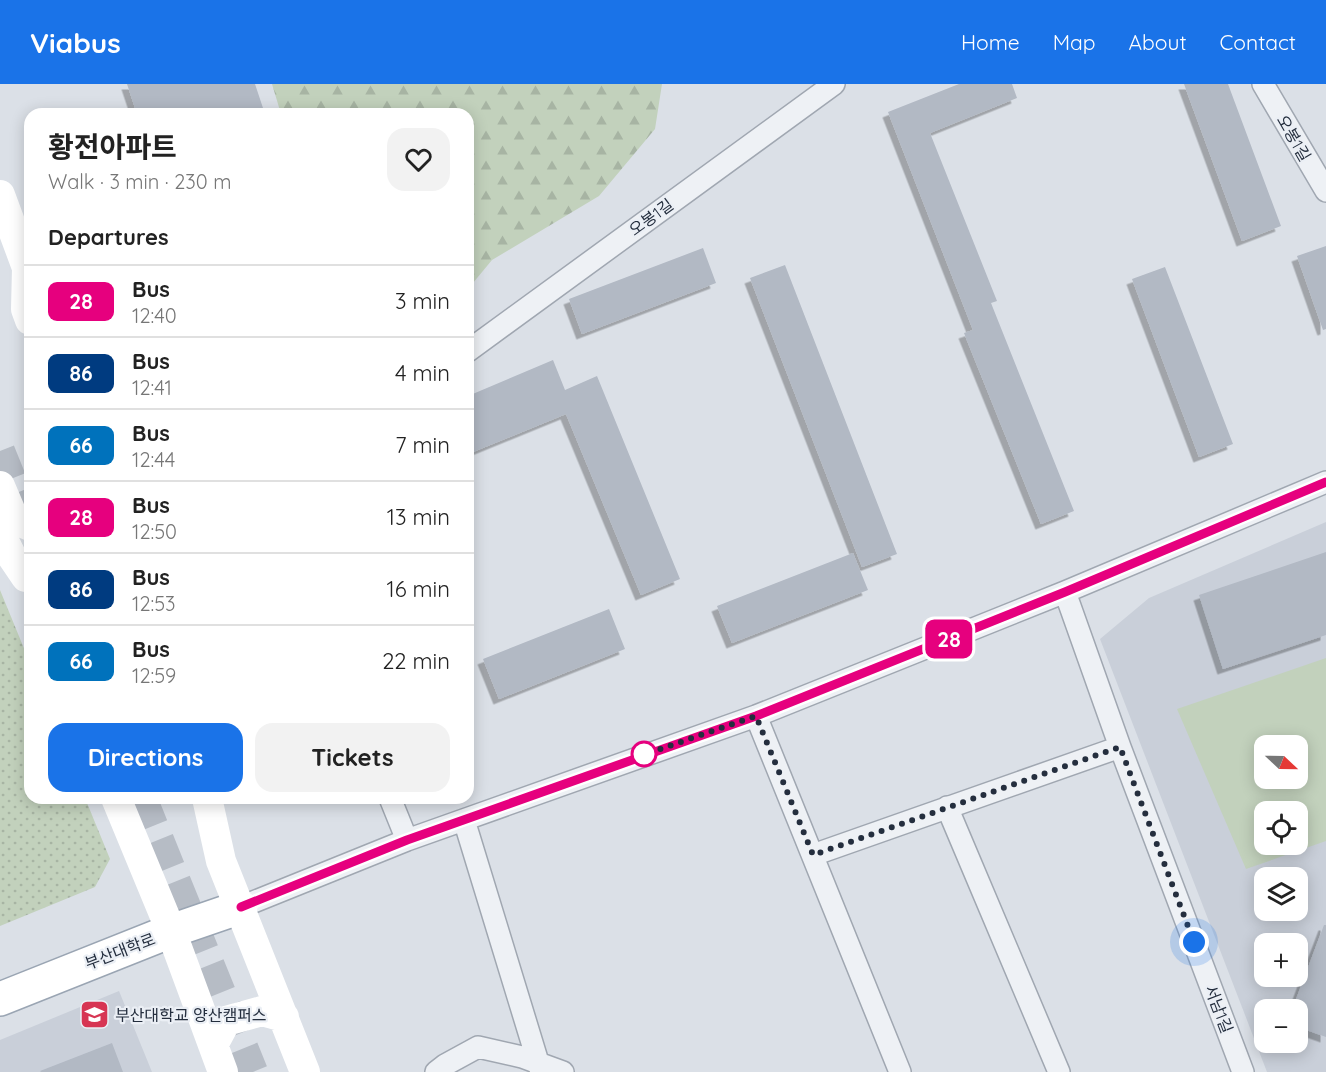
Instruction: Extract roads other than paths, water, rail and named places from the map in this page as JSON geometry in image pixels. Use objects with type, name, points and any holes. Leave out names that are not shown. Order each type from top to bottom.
[{"type":"main road","points":[[0,195],[24,261]]},
{"type":"main road","points":[[0,486],[14,519],[24,523]]},
{"type":"main road","points":[[0,533],[11,555],[24,571]]},
{"type":"main road","points":[[118,804],[171,931],[218,1058]]},
{"type":"main road","points":[[208,804],[221,861],[305,1072]]},
{"type":"main road","name":"부산대학로","points":[[0,999],[171,931],[241,907]]},
{"type":"main road","points":[[218,1058],[226,1021],[262,1011],[284,1017]]},
{"type":"street","name":"오봉1길","points":[[474,347],[834,84]]},
{"type":"street","name":"오봉1길","points":[[1263,84],[1326,191]]},
{"type":"street","points":[[241,907],[407,840],[756,716],[1065,592],[1326,482]]},
{"type":"street","name":"서남1길","points":[[1065,592],[1120,747],[1243,1072]]},
{"type":"street","points":[[756,716],[900,1072]]},
{"type":"street","points":[[813,855],[1120,747]]},
{"type":"street","points":[[392,804],[407,840]]},
{"type":"street","points":[[947,807],[1059,1072]]},
{"type":"street","points":[[464,820],[538,1067]]},
{"type":"street","points":[[436,1072],[478,1047],[538,1067],[563,1072]]},
{"type":"tunnel","points":[[0,451],[24,511]]},
{"type":"tunnel","points":[[144,804],[253,1072]]},
{"type":"place","name":"부산대학교 양산캠퍼스","points":[[94,1015]]}]
